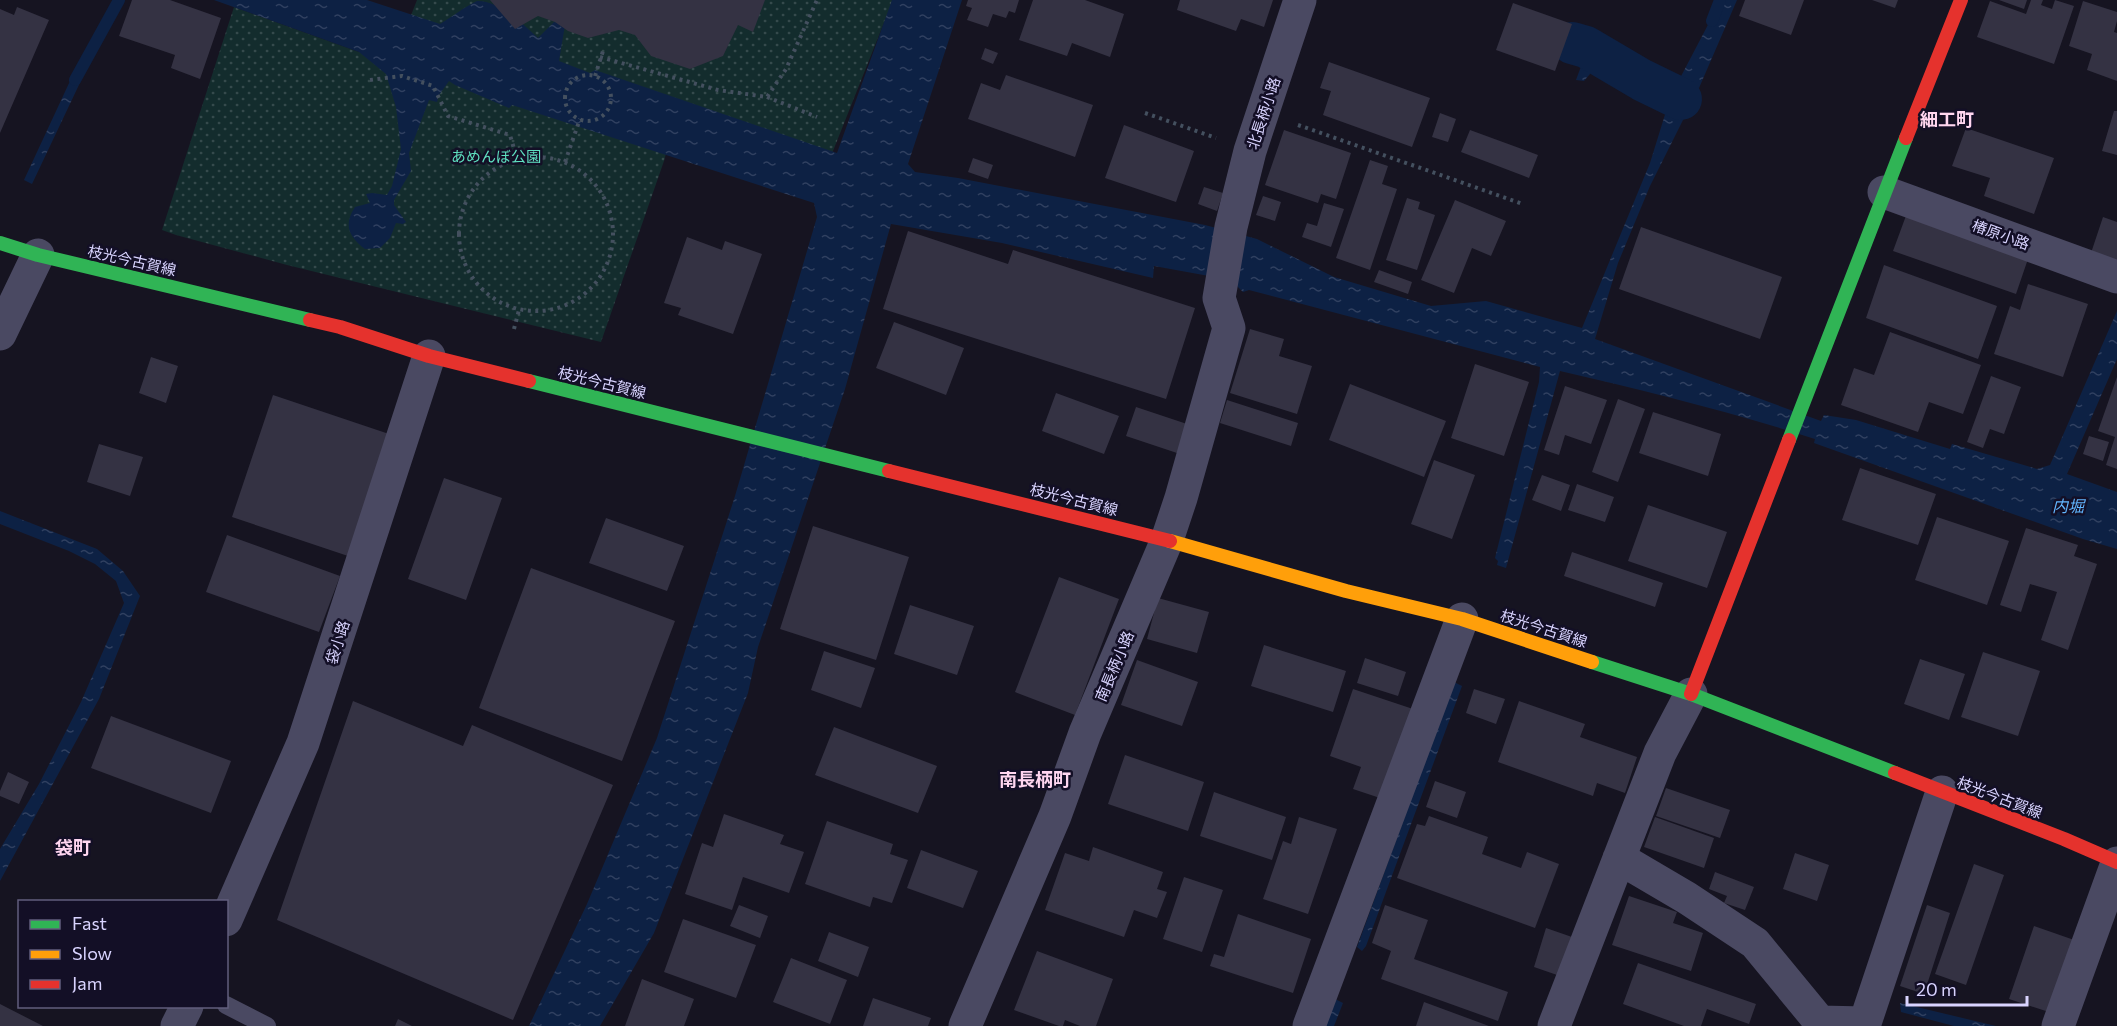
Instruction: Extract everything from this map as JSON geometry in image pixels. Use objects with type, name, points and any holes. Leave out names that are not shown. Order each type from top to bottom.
[{"type":"main road","points":[[1691,694],[1884,192],[1961,0]]},
{"type":"main road","name":"枝光今古賀線","points":[[0,243],[38,255],[340,327],[429,356],[1167,540],[1346,591],[1462,619],[1691,694],[2064,839],[2117,863]]},
{"type":"street","name":"北長柄小路","points":[[1219,298],[1231,227],[1250,151],[1300,0]]},
{"type":"street","name":"椿原小路","points":[[1884,192],[2115,276]]},
{"type":"street","points":[[0,334],[38,255]]},
{"type":"street","name":"南長柄小路","points":[[965,1026],[1055,816],[1085,733],[1167,540],[1229,328],[1219,298]]},
{"type":"street","name":"袋小路","points":[[228,915],[303,743],[429,356]]},
{"type":"street","points":[[1309,1026],[1462,619]]},
{"type":"street","points":[[1554,1026],[1660,753],[1691,694]]},
{"type":"street","points":[[1618,858],[1688,898],[1755,943],[1820,1022],[1865,1023],[1942,792]]},
{"type":"street","points":[[2058,1026],[2117,863]]},
{"type":"street","points":[[177,1026],[186,1008]]},
{"type":"lane","points":[[228,1006],[267,1026]]},
{"type":"path","points":[[767,98],[786,69],[817,0]]},
{"type":"path","points":[[595,76],[603,48]]},
{"type":"path","points":[[600,57],[718,90],[767,98],[817,117]]},
{"type":"path","points":[[370,80],[402,76],[433,86],[448,116],[510,135],[517,159]]},
{"type":"path","points":[[595,76],[606,84],[611,98],[609,105],[601,116],[594,119],[580,119],[568,110],[565,94],[568,87],[579,77],[595,76]]},
{"type":"path","points":[[1263,112],[1523,204]]},
{"type":"path","points":[[1145,113],[1250,151]]},
{"type":"path","points":[[566,162],[580,119]]},
{"type":"path","points":[[542,156],[566,162],[588,175],[604,195],[613,219],[614,245],[606,269],[591,290],[570,305],[545,311],[519,310],[495,300],[476,283],[463,260],[458,234],[462,209],[474,186],[493,169],[517,159],[542,156]]},
{"type":"path","points":[[514,328],[519,310]]},
{"type":"green space","name":"あめんぼ公園","points":[[417,0],[893,0],[829,161],[679,105],[664,161],[601,342],[287,265],[162,230],[234,7],[359,52],[406,28]]},
{"type":"water","name":"内堀","points":[[214,0],[367,0],[440,24],[477,1],[485,2],[510,14],[538,38],[554,22],[565,25],[559,61],[590,73],[595,70],[837,153],[892,0],[962,0],[908,164],[915,172],[958,178],[1205,225],[1257,239],[1334,277],[1431,306],[1486,301],[1582,328],[1650,163],[1672,92],[1606,55],[1584,81],[1576,80],[1590,42],[1600,40],[1678,82],[1721,0],[1737,0],[1699,88],[1650,186],[1618,263],[1595,339],[1821,421],[1824,415],[1856,420],[1950,449],[1952,444],[2037,469],[2050,465],[2117,311],[2117,359],[2067,474],[2117,492],[2117,549],[1814,443],[1815,439],[1688,402],[1560,371],[1506,568],[1497,565],[1498,561],[1495,558],[1539,382],[1540,367],[1249,290],[1243,292],[1231,280],[1154,266],[1153,278],[1002,243],[891,224],[845,389],[758,647],[748,693],[654,933],[600,1026],[529,1026],[587,904],[657,738],[735,496],[817,217],[814,203],[512,105],[509,108],[449,81],[437,102],[429,100],[409,153],[411,171],[394,200],[394,205],[406,222],[396,223],[390,238],[380,248],[365,249],[355,240],[350,230],[351,213],[355,207],[370,203],[366,194],[387,195],[392,186],[401,149],[396,107],[386,74],[359,52]]},
{"type":"water","points":[[77,66],[86,70],[32,184],[24,180]]},
{"type":"water","points":[[0,511],[97,549],[123,571],[140,596],[99,699],[0,881],[0,849],[39,784],[81,702],[124,603],[116,581],[95,564],[69,551],[0,524]]},
{"type":"water","points":[[1454,682],[1462,686],[1366,946],[1362,951],[1357,947]]},
{"type":"water","points":[[1333,998],[1343,1003],[1334,1026],[1322,1026]]},
{"type":"water","points":[[1900,1003],[1996,1026],[1954,1026],[1901,1012]]},
{"type":"building","points":[[132,0],[170,0],[221,18],[200,79],[171,68],[175,55],[119,36]]},
{"type":"building","points":[[490,0],[765,0],[753,32],[738,25],[723,56],[690,69],[651,56],[635,35],[619,30],[588,38],[538,16],[515,29]]},
{"type":"building","points":[[968,0],[1019,0],[1015,13],[1009,11],[1006,18],[993,14],[988,27],[967,20],[972,8],[966,6]]},
{"type":"building","points":[[1033,0],[1085,0],[1124,14],[1110,57],[1072,43],[1067,56],[1019,40]]},
{"type":"building","points":[[1180,0],[1273,0],[1264,27],[1241,19],[1236,31],[1177,10]]},
{"type":"building","points":[[1745,0],[1804,0],[1791,35],[1739,16]]},
{"type":"building","points":[[1872,0],[1898,0],[1895,8]]},
{"type":"building","points":[[1999,0],[2027,0],[2024,9]]},
{"type":"building","points":[[2031,0],[2043,0],[2041,5],[2052,9],[2055,0],[2074,6],[2054,64],[1977,37],[1990,1],[2026,14]]},
{"type":"building","points":[[2083,1],[2117,12],[2114,32],[2117,33],[2117,81],[2087,70],[2092,54],[2069,46]]},
{"type":"building","points":[[1513,3],[1572,24],[1555,71],[1496,50]]},
{"type":"building","points":[[17,7],[49,20],[0,133],[0,9],[14,15]]},
{"type":"building","points":[[985,48],[998,53],[993,64],[981,59]]},
{"type":"building","points":[[1329,62],[1430,98],[1412,147],[1323,115],[1331,91],[1320,88]]},
{"type":"building","points":[[1006,75],[1093,105],[1075,157],[968,119],[981,83],[1000,90]]},
{"type":"building","points":[[2114,111],[2117,111],[2117,155],[2102,151]]},
{"type":"building","points":[[1440,113],[1456,119],[1448,142],[1432,137]]},
{"type":"building","points":[[1124,125],[1194,151],[1176,202],[1105,178]]},
{"type":"building","points":[[1966,128],[2054,158],[2034,214],[1984,196],[1990,178],[1952,166]]},
{"type":"building","points":[[1284,130],[1351,153],[1336,199],[1321,194],[1318,203],[1265,185]]},
{"type":"building","points":[[1470,130],[1538,155],[1529,178],[1461,152]]},
{"type":"building","points":[[973,158],[993,165],[988,179],[968,172]]},
{"type":"building","points":[[1370,160],[1388,166],[1382,184],[1397,189],[1370,270],[1336,258]]},
{"type":"building","points":[[1204,187],[1223,193],[1217,211],[1198,204]]},
{"type":"building","points":[[1263,196],[1281,202],[1275,221],[1256,215]]},
{"type":"building","points":[[1407,198],[1420,202],[1418,209],[1435,215],[1417,270],[1386,260]]},
{"type":"building","points":[[1455,200],[1506,221],[1491,256],[1472,248],[1454,293],[1421,280]]},
{"type":"building","points":[[1324,203],[1344,209],[1331,247],[1302,237],[1307,223],[1317,226]]},
{"type":"building","points":[[1907,213],[2029,256],[2016,294],[1893,251]]},
{"type":"building","points":[[2103,217],[2117,222],[2117,262],[2091,253]]},
{"type":"building","points":[[1641,227],[1782,277],[1760,339],[1619,289]]},
{"type":"building","points":[[908,231],[1008,264],[1013,250],[1195,308],[1166,399],[883,309]]},
{"type":"building","points":[[687,237],[722,250],[725,241],[762,254],[733,334],[678,315],[681,308],[664,303]]},
{"type":"building","points":[[1884,265],[1997,306],[1978,359],[1866,318]]},
{"type":"building","points":[[1379,270],[1412,282],[1408,294],[1374,282]]},
{"type":"building","points":[[2028,284],[2088,304],[2063,377],[1994,354],[2010,306],[2020,310]]},
{"type":"building","points":[[894,322],[964,348],[946,395],[876,368]]},
{"type":"building","points":[[1250,329],[1284,339],[1279,356],[1312,366],[1297,414],[1230,393]]},
{"type":"building","points":[[1890,332],[1981,365],[1963,414],[1929,402],[1918,432],[1841,405],[1854,368],[1874,375]]},
{"type":"building","points":[[151,357],[178,366],[166,403],[139,393]]},
{"type":"building","points":[[1475,364],[1529,382],[1504,456],[1451,438]]},
{"type":"building","points":[[1991,376],[2021,387],[2004,434],[1990,429],[1983,448],[1967,442]]},
{"type":"building","points":[[2117,377],[2117,469],[2106,465],[2115,437],[2098,431]]},
{"type":"building","points":[[1350,384],[1446,421],[1424,477],[1329,440]]},
{"type":"building","points":[[1565,386],[1607,400],[1591,444],[1565,435],[1559,455],[1544,450]]},
{"type":"building","points":[[1056,393],[1119,416],[1104,454],[1042,431]]},
{"type":"building","points":[[273,395],[395,436],[354,558],[232,517]]},
{"type":"building","points":[[1618,399],[1645,409],[1618,482],[1592,472]]},
{"type":"building","points":[[1227,400],[1298,423],[1291,446],[1220,423]]},
{"type":"building","points":[[1136,407],[1190,425],[1180,454],[1126,436]]},
{"type":"building","points":[[1653,412],[1721,434],[1708,476],[1639,453]]},
{"type":"building","points":[[2089,436],[2109,442],[2103,461],[2083,454]]},
{"type":"building","points":[[99,444],[143,457],[130,496],[87,482]]},
{"type":"building","points":[[1434,460],[1475,475],[1452,539],[1411,524]]},
{"type":"building","points":[[1860,468],[1936,494],[1918,545],[1842,520]]},
{"type":"building","points":[[1542,475],[1570,485],[1561,511],[1532,500]]},
{"type":"building","points":[[444,478],[502,498],[466,600],[408,579]]},
{"type":"building","points":[[1577,484],[1614,497],[1605,522],[1568,510]]},
{"type":"building","points":[[1648,505],[1727,532],[1707,588],[1628,561]]},
{"type":"building","points":[[1937,517],[2009,541],[1987,605],[1915,580]]},
{"type":"building","points":[[606,518],[684,546],[667,591],[589,563]]},
{"type":"building","points":[[813,526],[909,557],[876,660],[780,629]]},
{"type":"building","points":[[2026,528],[2078,545],[2074,556],[2097,564],[2068,650],[2041,640],[2057,592],[2030,584],[2021,612],[2000,605]]},
{"type":"building","points":[[227,535],[340,576],[319,632],[206,592]]},
{"type":"building","points":[[1572,552],[1663,583],[1655,607],[1564,576]]},
{"type":"building","points":[[531,568],[675,621],[622,761],[479,708]]},
{"type":"building","points":[[1059,577],[1119,599],[1075,715],[1015,692]]},
{"type":"building","points":[[1158,598],[1209,612],[1197,653],[1147,639]]},
{"type":"building","points":[[910,605],[974,626],[957,675],[894,654]]},
{"type":"building","points":[[1264,645],[1346,671],[1333,712],[1251,686]]},
{"type":"building","points":[[824,651],[875,668],[861,708],[811,690]]},
{"type":"building","points":[[1983,652],[2040,671],[2018,736],[1961,717]]},
{"type":"building","points":[[1365,658],[1406,672],[1398,696],[1357,683]]},
{"type":"building","points":[[1920,659],[1965,674],[1949,720],[1904,704]]},
{"type":"building","points":[[1137,660],[1198,682],[1182,726],[1121,705]]},
{"type":"building","points":[[1353,689],[1413,709],[1383,799],[1353,789],[1361,767],[1330,756]]},
{"type":"building","points":[[1474,689],[1505,699],[1496,724],[1466,713]]},
{"type":"building","points":[[353,701],[463,746],[472,725],[613,785],[513,1020],[277,920]]},
{"type":"building","points":[[1519,701],[1585,724],[1580,737],[1637,757],[1625,793],[1597,783],[1593,796],[1498,762]]},
{"type":"building","points":[[111,716],[231,761],[211,813],[91,768]]},
{"type":"building","points":[[834,727],[937,766],[918,813],[815,775]]},
{"type":"building","points":[[1125,755],[1204,782],[1188,831],[1108,804]]},
{"type":"building","points":[[8,772],[29,782],[19,804],[0,796]]},
{"type":"building","points":[[1435,781],[1466,792],[1457,818],[1426,807]]},
{"type":"building","points":[[1666,788],[1730,810],[1720,838],[1656,816]]},
{"type":"building","points":[[1214,792],[1286,817],[1272,860],[1200,836]]},
{"type":"building","points":[[724,814],[784,835],[780,844],[804,852],[789,893],[743,877],[732,910],[685,894],[702,843],[713,847]]},
{"type":"building","points":[[1429,816],[1488,837],[1482,854],[1521,868],[1527,852],[1559,864],[1535,928],[1397,878],[1417,824],[1425,826]]},
{"type":"building","points":[[1299,817],[1337,829],[1308,914],[1263,899],[1283,841],[1291,844]]},
{"type":"building","points":[[1655,817],[1714,838],[1704,868],[1644,847]]},
{"type":"building","points":[[827,821],[893,844],[890,854],[908,860],[892,903],[873,897],[870,907],[805,884]]},
{"type":"building","points":[[1093,847],[1163,872],[1157,889],[1167,892],[1157,918],[1134,910],[1124,937],[1045,910],[1065,853],[1089,861]]},
{"type":"building","points":[[921,850],[978,871],[963,908],[907,888]]},
{"type":"building","points":[[1795,853],[1829,865],[1817,901],[1783,889]]},
{"type":"building","points":[[1974,864],[2004,875],[1966,985],[1935,974]]},
{"type":"building","points":[[1715,872],[1754,887],[1745,910],[1724,903],[1727,896],[1709,889]]},
{"type":"building","points":[[1184,877],[1223,890],[1202,952],[1163,939]]},
{"type":"building","points":[[1629,896],[1677,912],[1673,923],[1703,933],[1691,971],[1612,945]]},
{"type":"building","points":[[739,905],[768,916],[760,938],[730,926]]},
{"type":"building","points":[[1385,905],[1428,920],[1414,959],[1508,992],[1498,1021],[1381,979],[1391,951],[1372,943]]},
{"type":"building","points":[[1927,905],[1950,913],[1924,994],[1900,986]]},
{"type":"building","points":[[1238,914],[1311,939],[1293,993],[1210,966],[1214,954],[1224,957]]},
{"type":"building","points":[[683,919],[756,945],[736,998],[664,972]]},
{"type":"building","points":[[2034,926],[2077,941],[2052,1013],[2009,999]]},
{"type":"building","points":[[1546,928],[1572,937],[1560,976],[1534,967]]},
{"type":"building","points":[[829,932],[869,947],[858,977],[818,961]]},
{"type":"building","points":[[1037,951],[1113,979],[1096,1026],[1080,1026],[1065,1020],[1063,1026],[1059,1026],[1014,1010]]},
{"type":"building","points":[[791,958],[847,980],[830,1024],[773,1002]]},
{"type":"building","points":[[1638,963],[1756,1004],[1749,1024],[1707,1009],[1701,1026],[1684,1026],[1623,1004]]},
{"type":"building","points":[[642,979],[694,999],[684,1026],[625,1026]]},
{"type":"building","points":[[873,998],[931,1018],[928,1026],[863,1026]]},
{"type":"building","points":[[1424,1002],[1489,1026],[1416,1026]]},
{"type":"building","points":[[0,1004],[43,1026],[0,1026]]},
{"type":"building","points":[[398,1019],[412,1026],[395,1026]]},
{"type":"waterway","points":[[75,80],[119,0]]},
{"type":"waterway","points":[[1712,21],[1720,0]]},
{"type":"waterway","points":[[1572,43],[1586,47],[1642,80],[1681,99]]},
{"type":"traffic: fast","points":[[1789,440],[1906,138]]},
{"type":"traffic: fast","points":[[0,243],[38,255],[310,320]]},
{"type":"traffic: fast","points":[[529,381],[889,471]]},
{"type":"traffic: fast","points":[[1592,662],[1691,694],[1895,773]]},
{"type":"traffic: slow","points":[[1170,541],[1346,591],[1462,619],[1592,662]]},
{"type":"traffic: jam","points":[[1906,138],[1961,0]]},
{"type":"traffic: jam","points":[[310,320],[340,327],[429,356],[529,381]]},
{"type":"traffic: jam","points":[[1691,694],[1789,440]]},
{"type":"traffic: jam","points":[[889,471],[1170,541]]},
{"type":"traffic: jam","points":[[1895,773],[2117,862]]},
{"type":"district","name":"細工町","points":[[1947,119]]},
{"type":"district","name":"南長柄町","points":[[1035,779]]},
{"type":"district","name":"袋町","points":[[73,847]]}]
